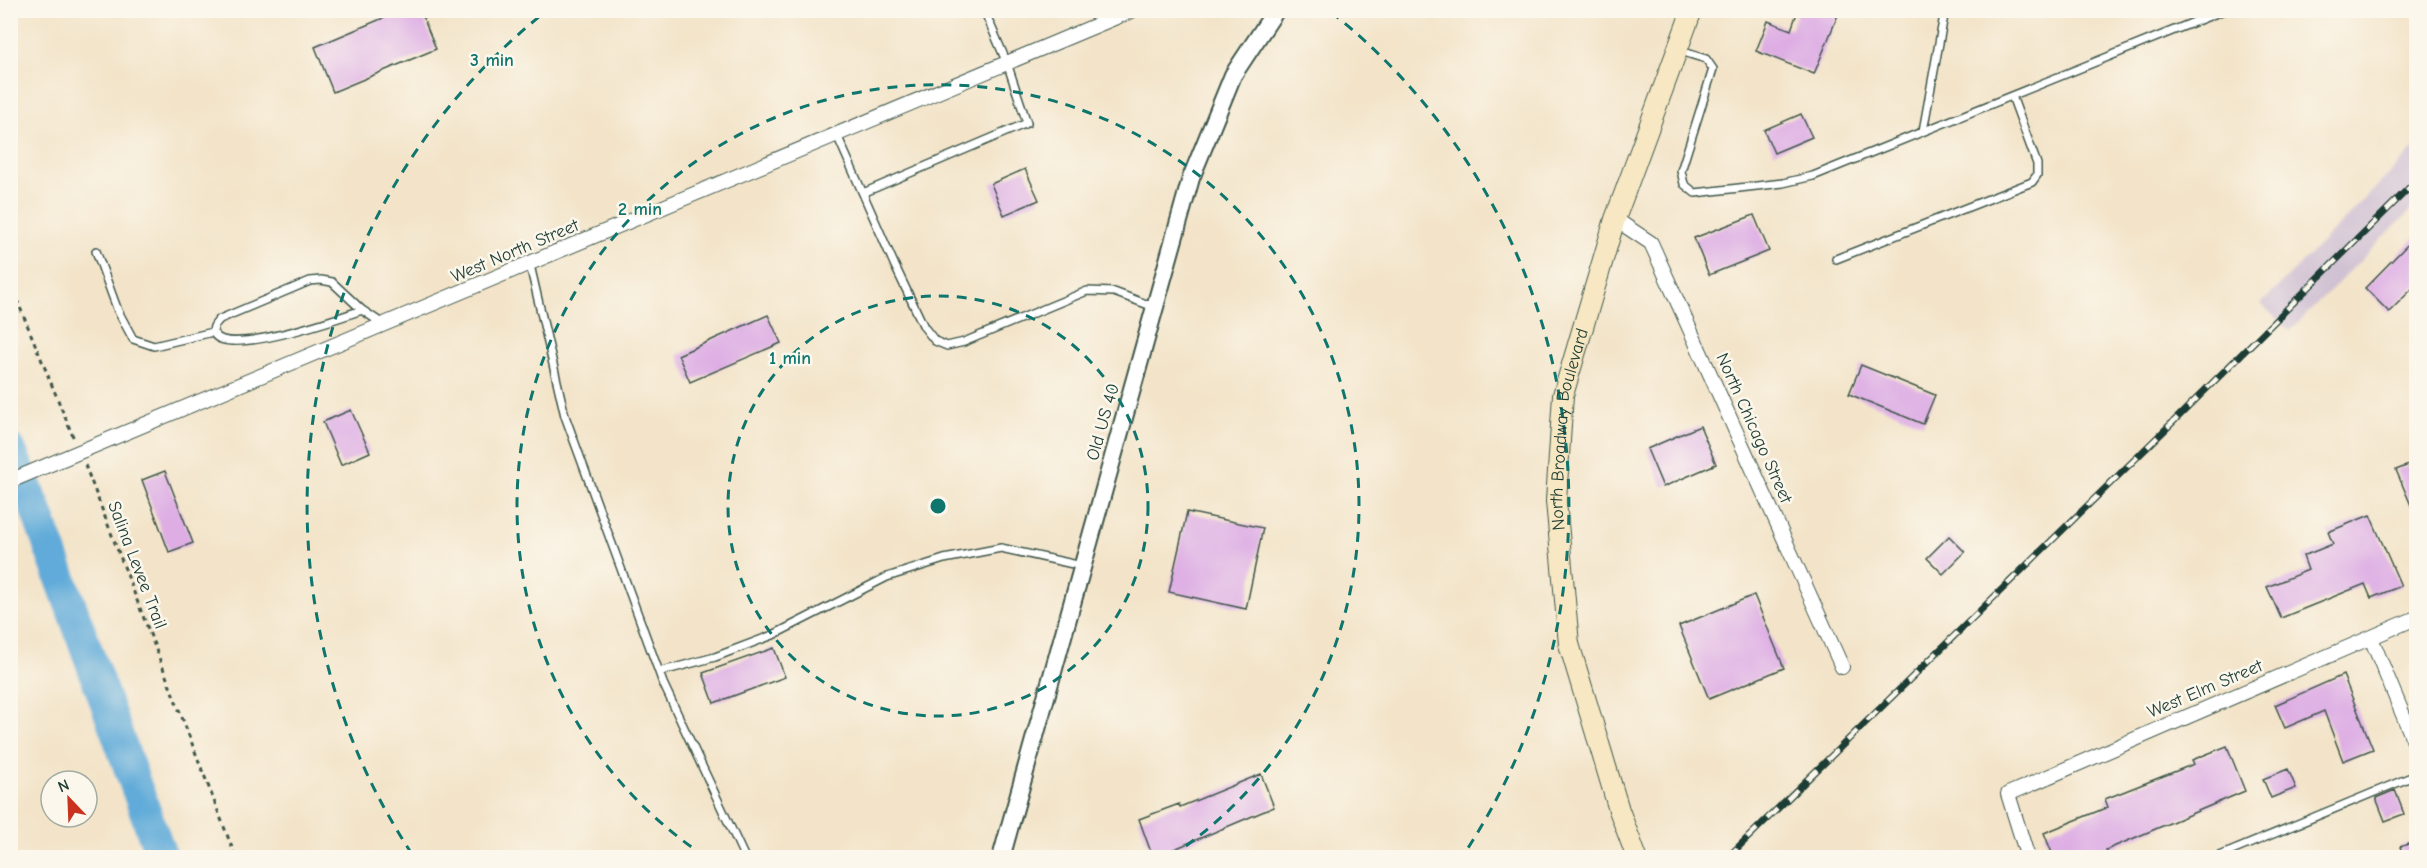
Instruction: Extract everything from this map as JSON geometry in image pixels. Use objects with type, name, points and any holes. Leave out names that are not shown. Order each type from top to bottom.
[{"type":"main road","name":"North Broadway Boulevard","points":[[1637,858],[1619,810],[1569,644],[1556,501],[1563,395],[1615,219],[1692,10]]},
{"type":"street","name":"West North Street","points":[[10,482],[1133,10]]},
{"type":"street","name":"Old US 40","points":[[1001,858],[1191,178],[1233,75],[1276,10]]},
{"type":"street","name":"North Chicago Street","points":[[1615,219],[1651,243],[1842,667]]},
{"type":"street","name":"West Elm Street","points":[[2028,858],[2008,794],[2416,618]]},
{"type":"street","points":[[2370,638],[2416,746]]},
{"type":"lane","points":[[863,193],[1028,123],[1007,63],[984,10]]},
{"type":"lane","points":[[1923,131],[1945,10]]},
{"type":"lane","points":[[1677,51],[1706,59],[1713,69],[1681,171],[1684,184],[1695,194],[1783,183],[1813,176],[2222,11]]},
{"type":"lane","points":[[1836,259],[2032,182],[2037,175],[2037,164],[2012,96]]},
{"type":"lane","points":[[837,135],[924,327],[935,341],[947,346],[964,342],[1087,291],[1114,292],[1155,307]]},
{"type":"lane","points":[[96,251],[118,311],[133,339],[154,346],[213,332]]},
{"type":"lane","points":[[530,265],[565,416],[658,672],[745,858]]},
{"type":"lane","points":[[362,310],[333,321],[242,343],[225,342],[216,337],[213,332],[214,325],[220,319],[310,281],[321,280],[332,282],[362,310],[385,326]]},
{"type":"lane","points":[[658,672],[715,657],[773,635],[887,577],[944,559],[1001,548],[1082,566]]},
{"type":"lane","points":[[2215,858],[2416,775]]},
{"type":"path","name":"Salina Levee Trail","points":[[10,283],[79,452],[236,858]]},
{"type":"shaded area","points":[[2416,147],[2416,205],[2290,331],[2261,304]]},
{"type":"building","points":[[402,10],[420,10],[436,49],[333,92],[315,47]]},
{"type":"building","points":[[1798,10],[1840,10],[1814,74],[1756,51],[1768,21],[1791,30]]},
{"type":"building","points":[[1801,114],[1812,137],[1774,153],[1764,130]]},
{"type":"building","points":[[1025,169],[1039,200],[1004,215],[991,184]]},
{"type":"building","points":[[1754,215],[1769,251],[1709,275],[1694,238]]},
{"type":"building","points":[[2416,236],[2416,285],[2389,312],[2365,288]]},
{"type":"building","points":[[768,315],[781,343],[690,382],[678,355]]},
{"type":"building","points":[[1861,365],[1935,395],[1923,424],[1849,394]]},
{"type":"building","points":[[351,410],[370,452],[341,465],[323,422]]},
{"type":"building","points":[[1700,426],[1716,464],[1663,487],[1647,449]]},
{"type":"building","points":[[2416,462],[2416,517],[2396,470]]},
{"type":"building","points":[[165,471],[193,543],[169,552],[142,480]]},
{"type":"building","points":[[1187,512],[1263,528],[1246,609],[1169,592]]},
{"type":"building","points":[[2370,515],[2401,586],[2371,598],[2365,584],[2281,618],[2267,587],[2308,570],[2303,556],[2333,544],[2328,532]]},
{"type":"building","points":[[1949,536],[1965,552],[1943,574],[1927,558]]},
{"type":"building","points":[[1754,595],[1784,668],[1709,699],[1679,626]]},
{"type":"building","points":[[774,648],[785,677],[714,703],[703,673]]},
{"type":"building","points":[[2343,675],[2373,749],[2343,761],[2324,711],[2285,728],[2275,705]]},
{"type":"building","points":[[2227,746],[2245,791],[2106,850],[2109,858],[2054,858],[2044,833],[2108,807],[2105,799],[2194,764],[2192,760]]},
{"type":"building","points":[[2288,769],[2296,788],[2271,798],[2263,779]]},
{"type":"building","points":[[1261,774],[1274,807],[1153,858],[1139,819],[1179,804],[1180,807]]},
{"type":"building","points":[[2395,790],[2404,814],[2385,821],[2376,798]]},
{"type":"building","points":[[2416,841],[2416,858],[2405,858],[2400,847]]},
{"type":"waterway","points":[[10,449],[35,507],[162,858]]},
{"type":"railway","points":[[1727,858],[2416,181]]}]
